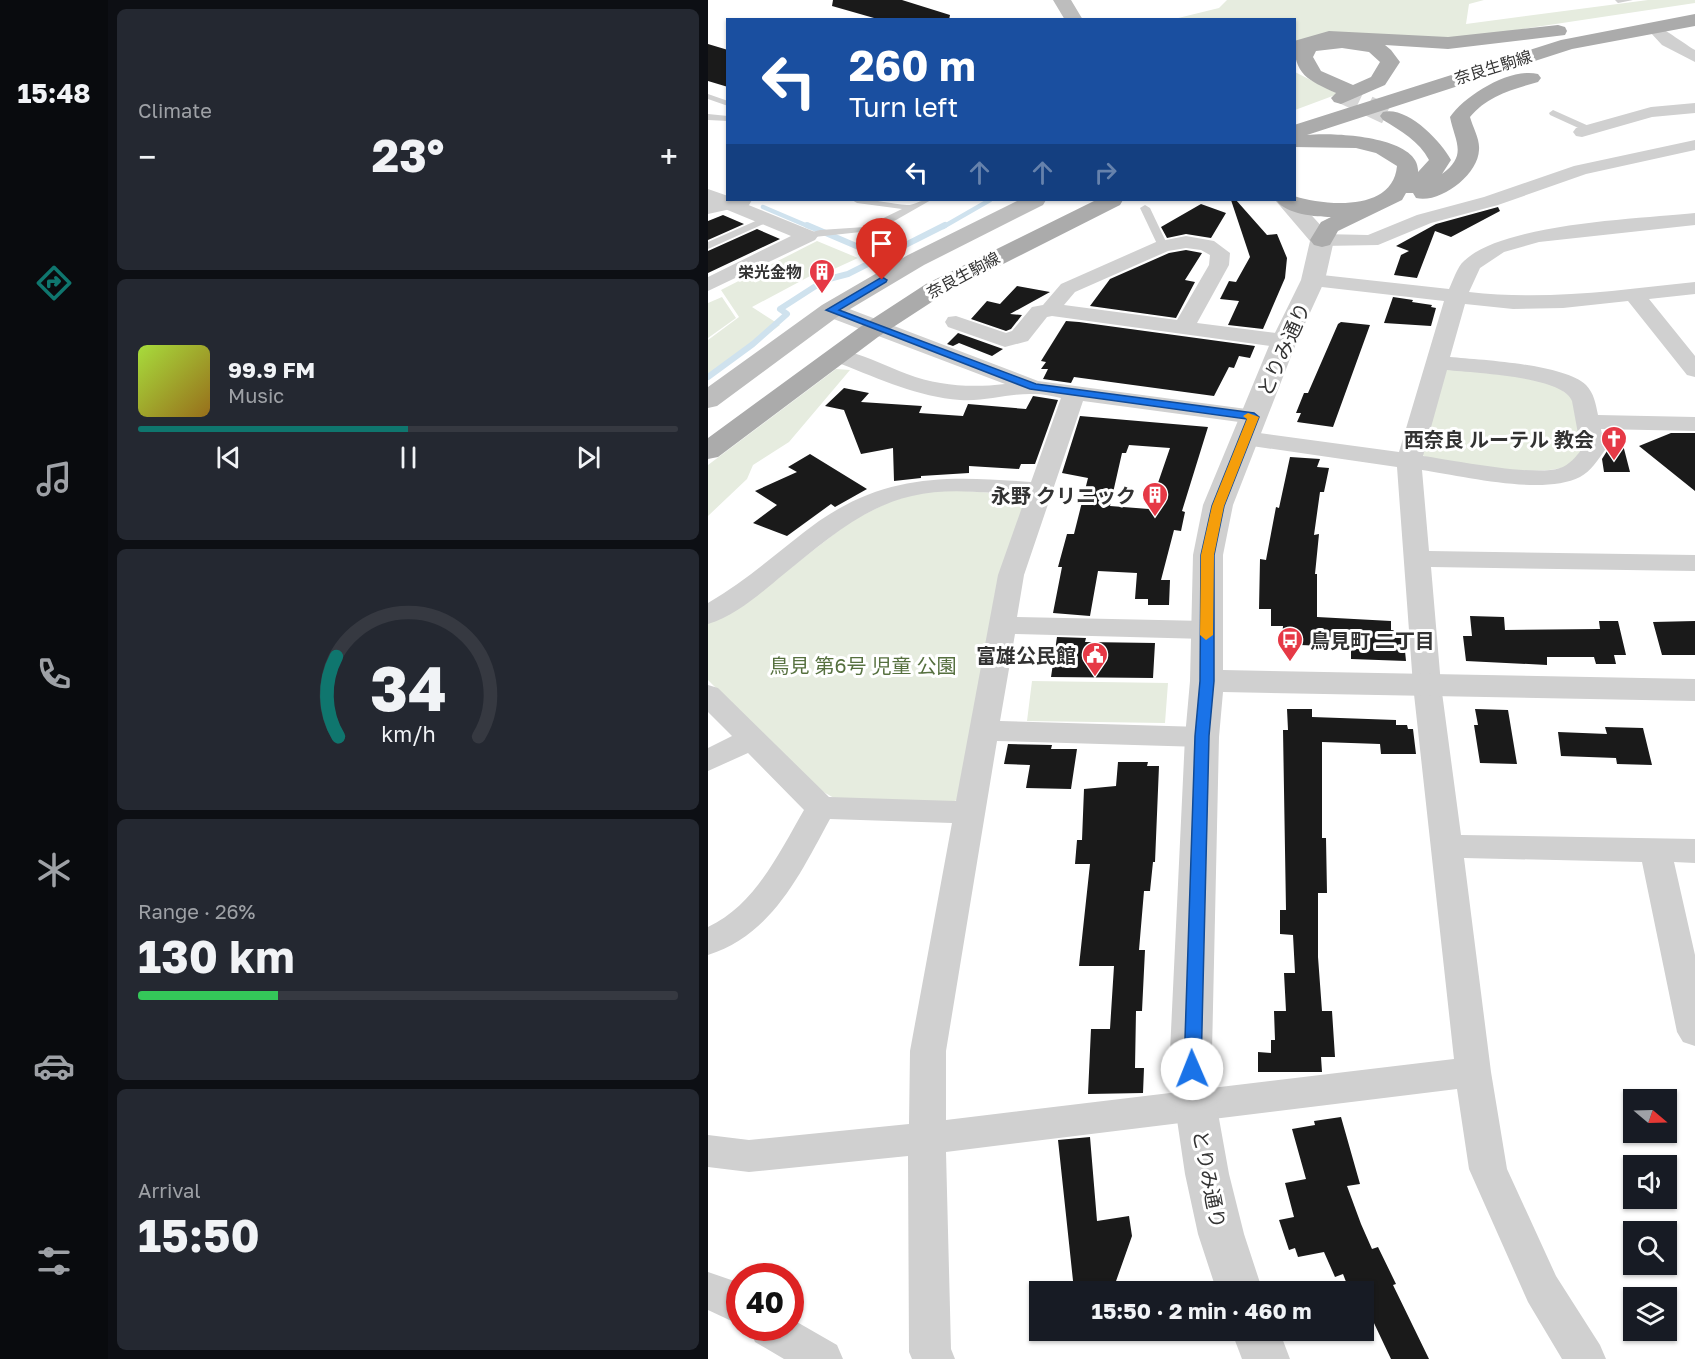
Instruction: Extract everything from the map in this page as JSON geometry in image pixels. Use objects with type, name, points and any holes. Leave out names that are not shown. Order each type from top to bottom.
[{"type":"main road","points":[[1062,0],[1073,18]]},
{"type":"main road","name":"奈良生駒線","points":[[1296,120],[1536,43],[1629,23],[1695,13]]},
{"type":"main road","name":"奈良生駒線","points":[[1296,131],[1568,44],[1695,20]]},
{"type":"main road","points":[[1296,48],[1304,43],[1329,38],[1448,43],[1629,23]]},
{"type":"main road","points":[[1577,63],[1626,42],[1658,32],[1695,26]]},
{"type":"main road","points":[[1296,65],[1303,75],[1344,92],[1314,75],[1303,57],[1309,48],[1328,42],[1355,42],[1377,48],[1388,55],[1390,62],[1378,81],[1296,115]]},
{"type":"main road","points":[[1322,240],[1352,237],[1448,181],[1467,160],[1470,146],[1461,129],[1460,117],[1468,105],[1498,88],[1555,70]]},
{"type":"main road","points":[[1322,240],[1329,227],[1425,179],[1440,160],[1433,145],[1424,136],[1392,115],[1439,142],[1448,153],[1450,161],[1448,170],[1424,193]]},
{"type":"main road","points":[[1289,201],[1306,208],[1330,212],[1360,208],[1395,195],[1407,176],[1408,164],[1396,154],[1365,142],[1319,139],[1296,142]]},
{"type":"main road","points":[[708,400],[859,321],[916,260],[1033,201]]},
{"type":"main road","name":"奈良生駒線","points":[[708,430],[859,321],[966,256],[1080,201]]},
{"type":"main road","name":"奈良生駒線","points":[[708,451],[859,321],[934,289],[1109,201]]},
{"type":"street","points":[[1658,32],[1668,42],[1695,57]]},
{"type":"street","points":[[1585,130],[1651,112],[1695,108]]},
{"type":"street","points":[[1288,201],[1322,240],[1371,241],[1424,219],[1491,201],[1581,170],[1695,145]]},
{"type":"street","points":[[721,201],[808,236]]},
{"type":"street","points":[[1585,1359],[1542,1289],[1488,1169],[1473,1072],[1427,685],[1409,461],[1456,298],[1471,265],[1497,248],[1537,236],[1694,221]]},
{"type":"street","points":[[708,285],[808,236]]},
{"type":"street","name":"とりみ通り","points":[[1236,1281],[1223,1247],[1195,1104],[1191,1052],[1202,736],[1207,681],[1206,630],[1210,545],[1218,506],[1284,341],[1313,280],[1322,240]]},
{"type":"street","points":[[1052,310],[1054,303],[1068,288],[1163,246],[1186,242],[1207,244],[1220,254],[1219,265],[1183,328]]},
{"type":"street","points":[[1313,280],[1513,303],[1563,302],[1695,288]]},
{"type":"street","points":[[1634,295],[1695,370]]},
{"type":"street","points":[[956,322],[1005,340],[1020,336],[1040,312],[1052,310],[1284,341]]},
{"type":"street","points":[[859,321],[1034,387],[1249,427],[1409,461],[1531,478],[1560,477],[1581,468],[1593,450],[1580,392],[1569,382],[1551,377],[1439,362]]},
{"type":"street","points":[[849,359],[923,387],[950,393],[991,393],[1034,387]]},
{"type":"street","points":[[934,1359],[930,1352],[928,1051],[1011,575],[1074,394]]},
{"type":"street","points":[[1587,422],[1695,424]]},
{"type":"street","points":[[708,615],[753,587],[834,524],[869,502],[906,490],[942,485],[1040,490]]},
{"type":"street","points":[[1418,559],[1695,563]]},
{"type":"street","points":[[1004,625],[1206,630]]},
{"type":"street","points":[[1207,681],[1695,690]]},
{"type":"street","points":[[708,695],[821,808],[971,813]]},
{"type":"street","points":[[984,731],[1202,736]]},
{"type":"street","points":[[708,761],[751,739]]},
{"type":"street","points":[[708,942],[753,913],[774,888],[821,808]]},
{"type":"street","points":[[1447,846],[1695,850]]},
{"type":"street","points":[[1655,850],[1695,1032]]},
{"type":"street","points":[[708,1151],[749,1156],[1473,1072]]},
{"type":"street","points":[[708,1291],[726,1296]]},
{"type":"street","points":[[791,1341],[822,1359]]},
{"type":"street","points":[[1259,1341],[1266,1359]]},
{"type":"lane","points":[[1618,2],[1629,0]]},
{"type":"lane","points":[[708,96],[726,103]]},
{"type":"lane","points":[[1553,113],[1585,130]]},
{"type":"lane","points":[[708,117],[726,119]]},
{"type":"lane","points":[[864,201],[911,208]]},
{"type":"lane","points":[[808,236],[823,231],[858,231],[879,226],[924,201]]},
{"type":"lane","points":[[1145,208],[1163,246]]},
{"type":"lane","points":[[708,246],[767,219]]},
{"type":"green space","points":[[1227,0],[1484,0],[1469,4],[1466,24],[1648,0],[1695,0],[1695,3],[1450,40],[1296,47],[1296,18],[1178,18],[1219,8]]},
{"type":"green space","points":[[1296,73],[1338,94],[1296,110]]},
{"type":"green space","points":[[817,241],[858,258],[834,269],[812,275],[752,307],[780,325],[708,379],[708,340],[739,317],[721,290]]},
{"type":"green space","points":[[722,297],[736,318],[708,338],[708,303]]},
{"type":"green space","points":[[1451,368],[1550,381],[1572,398],[1583,443],[1577,461],[1561,468],[1540,471],[1514,470],[1427,458],[1421,454],[1444,370]]},
{"type":"green space","points":[[836,369],[850,370],[789,442],[753,465],[747,479],[708,516],[708,465]]},
{"type":"green space","name":"鳥見 第6号 児童 公園","points":[[952,490],[1021,495],[1027,499],[961,798],[951,803],[834,798],[813,786],[708,680],[708,623],[749,600],[851,521],[893,500],[926,492]]},
{"type":"green space","points":[[1032,681],[1168,683],[1165,723],[1027,721]]},
{"type":"building","points":[[833,0],[902,0],[950,15],[949,18],[874,18],[832,6]]},
{"type":"building","points":[[708,44],[726,49],[726,86],[708,81]]},
{"type":"building","points":[[1231,201],[1237,201],[1267,235],[1277,234],[1287,258],[1285,278],[1263,329],[1228,325],[1239,301],[1220,299],[1229,281],[1236,282],[1250,257]]},
{"type":"building","points":[[1201,204],[1226,213],[1211,238],[1186,234],[1167,238],[1161,227]]},
{"type":"building","points":[[1498,207],[1500,211],[1451,237],[1435,231],[1417,278],[1394,275],[1401,255],[1409,251],[1396,246],[1436,224]]},
{"type":"building","points":[[723,215],[744,224],[708,240],[708,221]]},
{"type":"building","points":[[757,229],[780,239],[708,273],[708,251]]},
{"type":"building","points":[[1186,250],[1202,253],[1185,280],[1195,282],[1176,318],[1090,306],[1110,279],[1169,253]]},
{"type":"building","points":[[1017,286],[1050,292],[1010,314],[1022,315],[1011,329],[1006,331],[971,319],[987,301],[1000,304]]},
{"type":"building","points":[[1393,297],[1413,300],[1412,302],[1432,305],[1431,307],[1436,308],[1431,326],[1384,323]]},
{"type":"building","points":[[1066,321],[1255,346],[1250,358],[1239,356],[1234,368],[1229,367],[1214,396],[1074,377],[1071,383],[1043,379],[1048,369],[1041,369],[1046,362],[1041,361]]},
{"type":"building","points":[[1341,322],[1370,325],[1333,427],[1297,422],[1301,413],[1296,413],[1304,393],[1308,393],[1338,324]]},
{"type":"building","points":[[958,333],[1003,349],[992,356],[959,343],[953,346],[947,344]]},
{"type":"building","points":[[844,388],[869,393],[861,402],[922,406],[919,413],[963,416],[968,404],[1026,409],[1033,396],[1058,400],[1035,464],[1021,464],[1019,469],[969,466],[969,473],[921,476],[921,478],[894,481],[893,448],[861,454],[844,410],[825,406]]},
{"type":"building","points":[[1080,416],[1208,427],[1182,511],[1185,512],[1181,531],[1174,530],[1161,580],[1170,580],[1169,605],[1148,605],[1148,599],[1135,599],[1137,573],[1098,571],[1090,616],[1053,613],[1062,567],[1058,567],[1067,534],[1074,534],[1088,478],[1062,473]],"holes":[[[1129,445],[1170,448],[1149,509],[1110,506],[1122,453],[1126,453]]]},
{"type":"building","points":[[1671,433],[1695,433],[1695,491],[1639,446]]},
{"type":"building","points":[[1622,441],[1630,472],[1604,472],[1602,459],[1607,446]]},
{"type":"building","points":[[810,454],[867,489],[835,507],[831,504],[787,536],[753,523],[777,505],[755,491],[797,472],[788,467]]},
{"type":"building","points":[[1290,457],[1320,459],[1317,467],[1329,468],[1324,492],[1320,492],[1314,535],[1319,534],[1315,574],[1317,574],[1317,617],[1391,621],[1391,630],[1403,631],[1406,661],[1351,659],[1351,647],[1300,645],[1300,640],[1282,640],[1283,626],[1271,626],[1271,609],[1259,609],[1260,559],[1266,560],[1276,507],[1279,508]]},
{"type":"building","points":[[1470,616],[1504,617],[1505,630],[1600,629],[1599,621],[1618,621],[1626,655],[1614,655],[1616,664],[1596,664],[1594,657],[1547,657],[1547,665],[1466,661],[1463,636],[1472,636]]},
{"type":"building","points":[[1695,621],[1695,655],[1662,655],[1653,622]]},
{"type":"building","points":[[1057,637],[1086,638],[1085,642],[1155,643],[1153,678],[1051,677]]},
{"type":"building","points":[[1287,709],[1312,709],[1312,717],[1396,720],[1396,725],[1407,725],[1408,729],[1413,729],[1416,754],[1381,754],[1380,744],[1322,742],[1322,838],[1326,838],[1327,893],[1318,893],[1318,957],[1322,1011],[1332,1011],[1335,1057],[1321,1057],[1322,1072],[1258,1072],[1258,1052],[1271,1053],[1271,1040],[1275,1040],[1274,1011],[1286,1011],[1284,973],[1295,973],[1293,935],[1280,934],[1280,910],[1286,910],[1283,730],[1288,730]]},
{"type":"building","points":[[1475,709],[1508,710],[1517,764],[1480,763],[1474,725],[1478,725]]},
{"type":"building","points":[[1605,727],[1643,728],[1652,765],[1617,764],[1616,758],[1561,756],[1558,732],[1607,734]]},
{"type":"building","points":[[1008,744],[1052,745],[1051,749],[1077,749],[1071,789],[1026,788],[1030,765],[1004,764]]},
{"type":"building","points":[[1118,762],[1148,762],[1147,766],[1159,766],[1155,862],[1153,862],[1150,891],[1144,891],[1139,950],[1145,950],[1142,1011],[1136,1011],[1135,1068],[1144,1068],[1143,1093],[1088,1094],[1091,1029],[1110,1029],[1114,966],[1079,966],[1090,864],[1075,864],[1077,840],[1082,840],[1084,789],[1116,786]]},
{"type":"building","points":[[1341,1117],[1360,1184],[1347,1186],[1372,1249],[1378,1247],[1396,1284],[1393,1285],[1429,1359],[1391,1359],[1374,1323],[1374,1281],[1346,1281],[1343,1274],[1335,1277],[1324,1252],[1298,1257],[1295,1248],[1289,1250],[1279,1220],[1294,1217],[1285,1183],[1306,1179],[1292,1129],[1315,1125],[1314,1121]]},
{"type":"building","points":[[1090,1137],[1097,1221],[1129,1216],[1132,1236],[1116,1281],[1073,1281],[1058,1140]]},
{"type":"waterway","points":[[943,227],[988,201]]},
{"type":"waterway","points":[[763,207],[810,227]]},
{"type":"waterway","points":[[807,225],[882,257]]},
{"type":"waterway","points":[[882,257],[945,225]]},
{"type":"waterway","points":[[708,377],[753,344],[787,314],[780,309],[825,280],[848,274],[882,257]]},
{"type":"tunnel","points":[[1341,93],[1390,116]]},
{"type":"slow traffic","points":[[1206,635],[1208,555],[1218,506],[1254,417],[1248,416]]},
{"type":"place","name":"栄光金物","points":[[822,295]]},
{"type":"place","name":"西奈良 ルーテル 教会","points":[[1614,462]]},
{"type":"place","name":"永野 クリニック","points":[[1155,518]]},
{"type":"place","name":"鳥見町 二丁目","points":[[1290,663]]},
{"type":"place","name":"富雄公民館","points":[[1095,678]]},
{"type":"route","points":[[882,280],[831,310],[1034,387],[1254,417],[1218,506],[1208,555],[1207,681],[1202,736],[1192,1069]]}]
